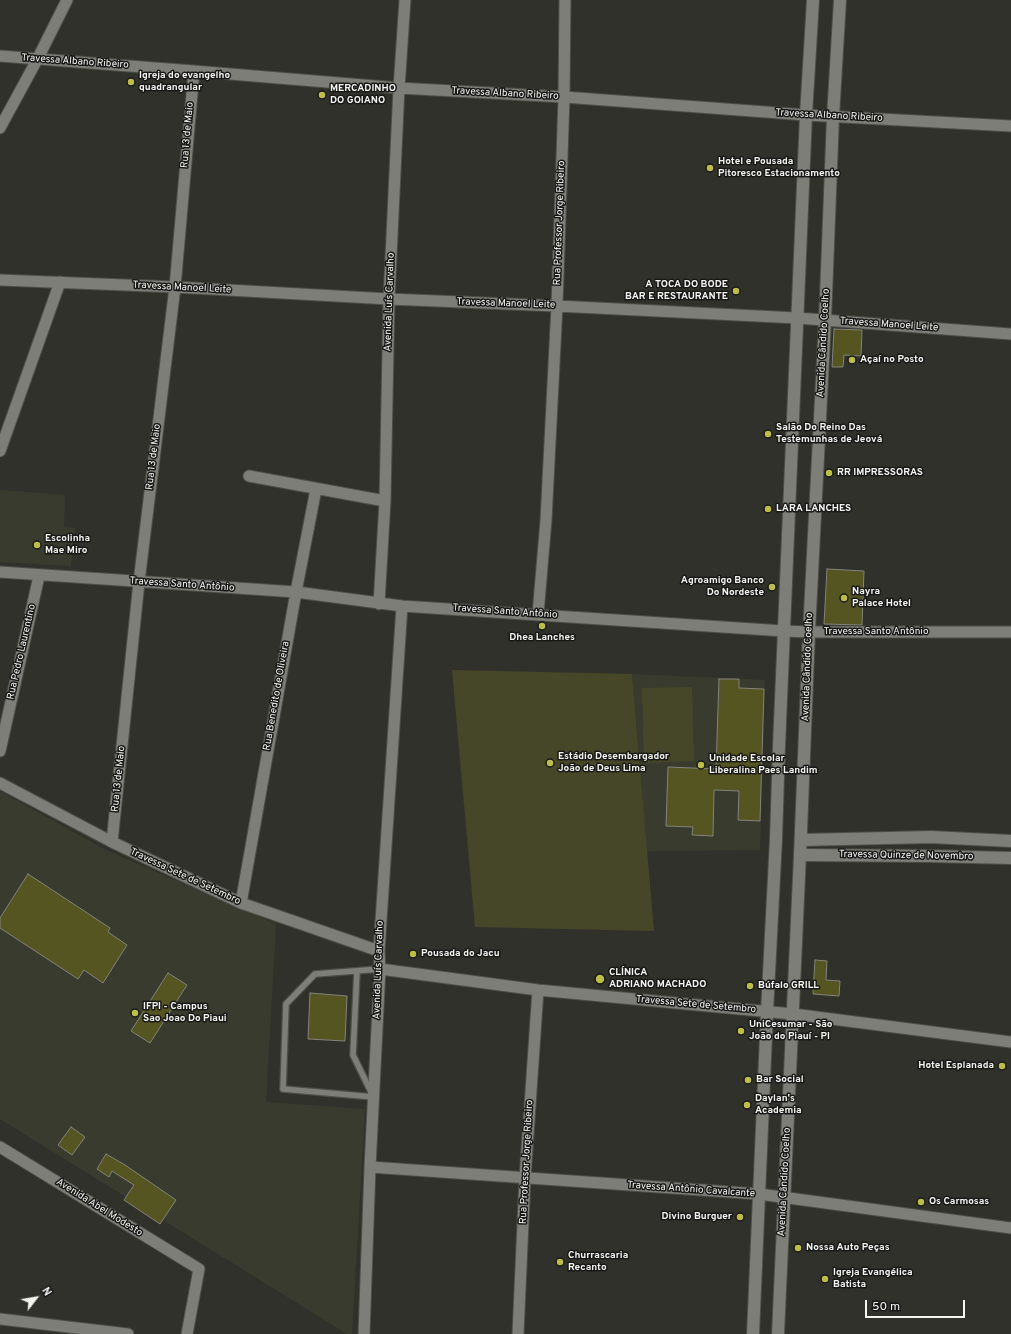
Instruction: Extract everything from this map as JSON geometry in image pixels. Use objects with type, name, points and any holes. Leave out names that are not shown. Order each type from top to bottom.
[{"type":"main road","points":[[753,1334],[776,839],[806,115],[813,0]]},
{"type":"main road","name":"Avenida Cândido Coelho","points":[[778,1334],[809,632],[825,320],[833,117],[840,0]]},
{"type":"main road","points":[[929,856],[931,837]]},
{"type":"main road","name":"Travessa Quinze de Novembro","points":[[801,840],[931,837],[1011,841]]},
{"type":"main road","name":"Travessa Quinze de Novembro","points":[[800,855],[1011,858]]},
{"type":"street","points":[[0,128],[38,58],[67,0]]},
{"type":"street","name":"Avenida Luís Carvalho","points":[[379,604],[385,501],[389,299],[404,0]]},
{"type":"street","name":"Rua Professor Jorge Ribeiro","points":[[538,614],[546,520],[557,306],[564,97],[565,0]]},
{"type":"street","name":"Travessa Albano Ribeiro","points":[[0,56],[399,88],[564,97],[833,117],[1011,126]]},
{"type":"street","name":"Rua 13 de Maio","points":[[112,842],[139,582],[175,287],[194,71]]},
{"type":"street","name":"Travessa Manoel Leite","points":[[0,280],[175,287],[389,299],[798,318],[1011,334]]},
{"type":"street","points":[[0,451],[60,282]]},
{"type":"street","points":[[249,476],[385,501]]},
{"type":"street","name":"Rua Benedito de Oliveira","points":[[241,903],[296,592],[316,489]]},
{"type":"street","name":"Travessa Santo Antônio","points":[[0,572],[39,576],[296,592],[402,606],[784,631],[1011,632]]},
{"type":"street","name":"Rua Pedro Laurentino","points":[[0,751],[39,576]]},
{"type":"street","name":"Avenida Luís Carvalho","points":[[364,1334],[370,1167],[380,969],[379,951],[402,606]]},
{"type":"street","name":"Travessa Sete de Setembro","points":[[0,784],[112,842],[241,903],[379,951]]},
{"type":"street","name":"Travessa Sete de Setembro","points":[[380,969],[538,990],[792,1014],[1011,1042]]},
{"type":"street","name":"Rua Professor Jorge Ribeiro","points":[[518,1334],[525,1178],[538,990]]},
{"type":"street","name":"Avenida Abel Modesto","points":[[0,1148],[199,1269],[187,1334]]},
{"type":"street","name":"Travessa Antônio Cavalcante","points":[[370,1167],[759,1194],[1011,1228]]},
{"type":"street","points":[[0,1319],[64,1330],[128,1334]]},
{"type":"lane","points":[[374,1097],[283,1090],[286,1004],[315,974],[380,969]]},
{"type":"lane","points":[[357,971],[353,1055],[374,1097]]},
{"type":"shaded area","name":"Escolinha Mae Miro","points":[[0,490],[65,495],[64,527],[75,528],[71,566],[0,562]]},
{"type":"shaded area","name":"Unidade Escolar Liberalina Paes Landim","points":[[632,674],[765,680],[760,850],[647,851]]},
{"type":"shaded area","name":"IFPI - Campus Sao Joao Do Piaui","points":[[0,791],[104,849],[276,924],[266,1102],[365,1109],[352,1334],[347,1334],[0,1119]]},
{"type":"green space","name":"Estádio Desembargador João de Deus Lima","points":[[452,670],[632,674],[654,931],[475,927]]},
{"type":"green space","points":[[692,687],[694,761],[644,763],[642,688]]},
{"type":"building","points":[[834,329],[862,330],[861,356],[844,355],[843,367],[832,367]]},
{"type":"building","name":"Nayra Palace Hotel","points":[[827,569],[864,571],[862,625],[824,624]]},
{"type":"building","points":[[719,679],[739,679],[739,688],[764,689],[760,821],[738,820],[739,791],[714,790],[713,836],[692,835],[693,827],[666,826],[668,767],[716,769]]},
{"type":"building","points":[[28,874],[110,928],[108,932],[127,945],[103,983],[84,970],[78,979],[0,928],[0,918]]},
{"type":"building","points":[[815,960],[827,961],[826,980],[840,981],[839,996],[813,994]]},
{"type":"building","points":[[168,973],[187,985],[150,1043],[131,1031]]},
{"type":"building","points":[[310,993],[347,996],[345,1041],[308,1039]]},
{"type":"building","points":[[71,1127],[85,1137],[72,1155],[58,1145]]},
{"type":"building","points":[[106,1154],[125,1165],[176,1200],[160,1224],[124,1200],[134,1185],[112,1171],[109,1177],[97,1169]]},
{"type":"place","name":"Igreja do evangelho quadrangular","points":[[131,82]]},
{"type":"place","name":"MERCADINHO DO GOIANO","points":[[322,95]]},
{"type":"place","name":"Hotel e Pousada Pitoresco Estacionamento","points":[[710,168]]},
{"type":"place","name":"A TOCA DO BODE BAR E RESTAURANTE","points":[[736,291]]},
{"type":"place","name":"Açaí no Posto","points":[[852,360]]},
{"type":"place","name":"Salão Do Reino Das Testemunhas de Jeová","points":[[768,434]]},
{"type":"place","name":"RR IMPRESSORAS","points":[[829,473]]},
{"type":"place","name":"LARA LANCHES","points":[[768,509]]},
{"type":"place","name":"Escolinha Mae Miro","points":[[37,545]]},
{"type":"place","name":"Agroamigo Banco Do Nordeste","points":[[772,587]]},
{"type":"place","name":"Nayra Palace Hotel","points":[[844,598]]},
{"type":"place","name":"Dhea Lanches","points":[[542,626]]},
{"type":"place","name":"Estádio Desembargador João de Deus Lima","points":[[550,763]]},
{"type":"place","name":"Unidade Escolar Liberalina Paes Landim","points":[[701,765]]},
{"type":"place","name":"Pousada do Jacu","points":[[413,954]]},
{"type":"place","name":"CLÍNICA ADRIANO MACHADO","points":[[600,979]]},
{"type":"place","name":"Búfalo GRILL","points":[[750,986]]},
{"type":"place","name":"IFPI - Campus Sao Joao Do Piaui","points":[[135,1013]]},
{"type":"place","name":"UniCesumar - São João do Piauí - PI","points":[[741,1031]]},
{"type":"place","name":"Hotel Esplanada","points":[[1002,1066]]},
{"type":"place","name":"Bar Social","points":[[748,1080]]},
{"type":"place","name":"Daylan's Academia","points":[[747,1105]]},
{"type":"place","name":"Os Carmosas","points":[[921,1202]]},
{"type":"place","name":"Divino Burguer","points":[[740,1217]]},
{"type":"place","name":"Nossa Auto Peças","points":[[798,1248]]},
{"type":"place","name":"Churrascaria Recanto","points":[[560,1262]]},
{"type":"place","name":"Igreja Evangélica Batista","points":[[825,1279]]}]
